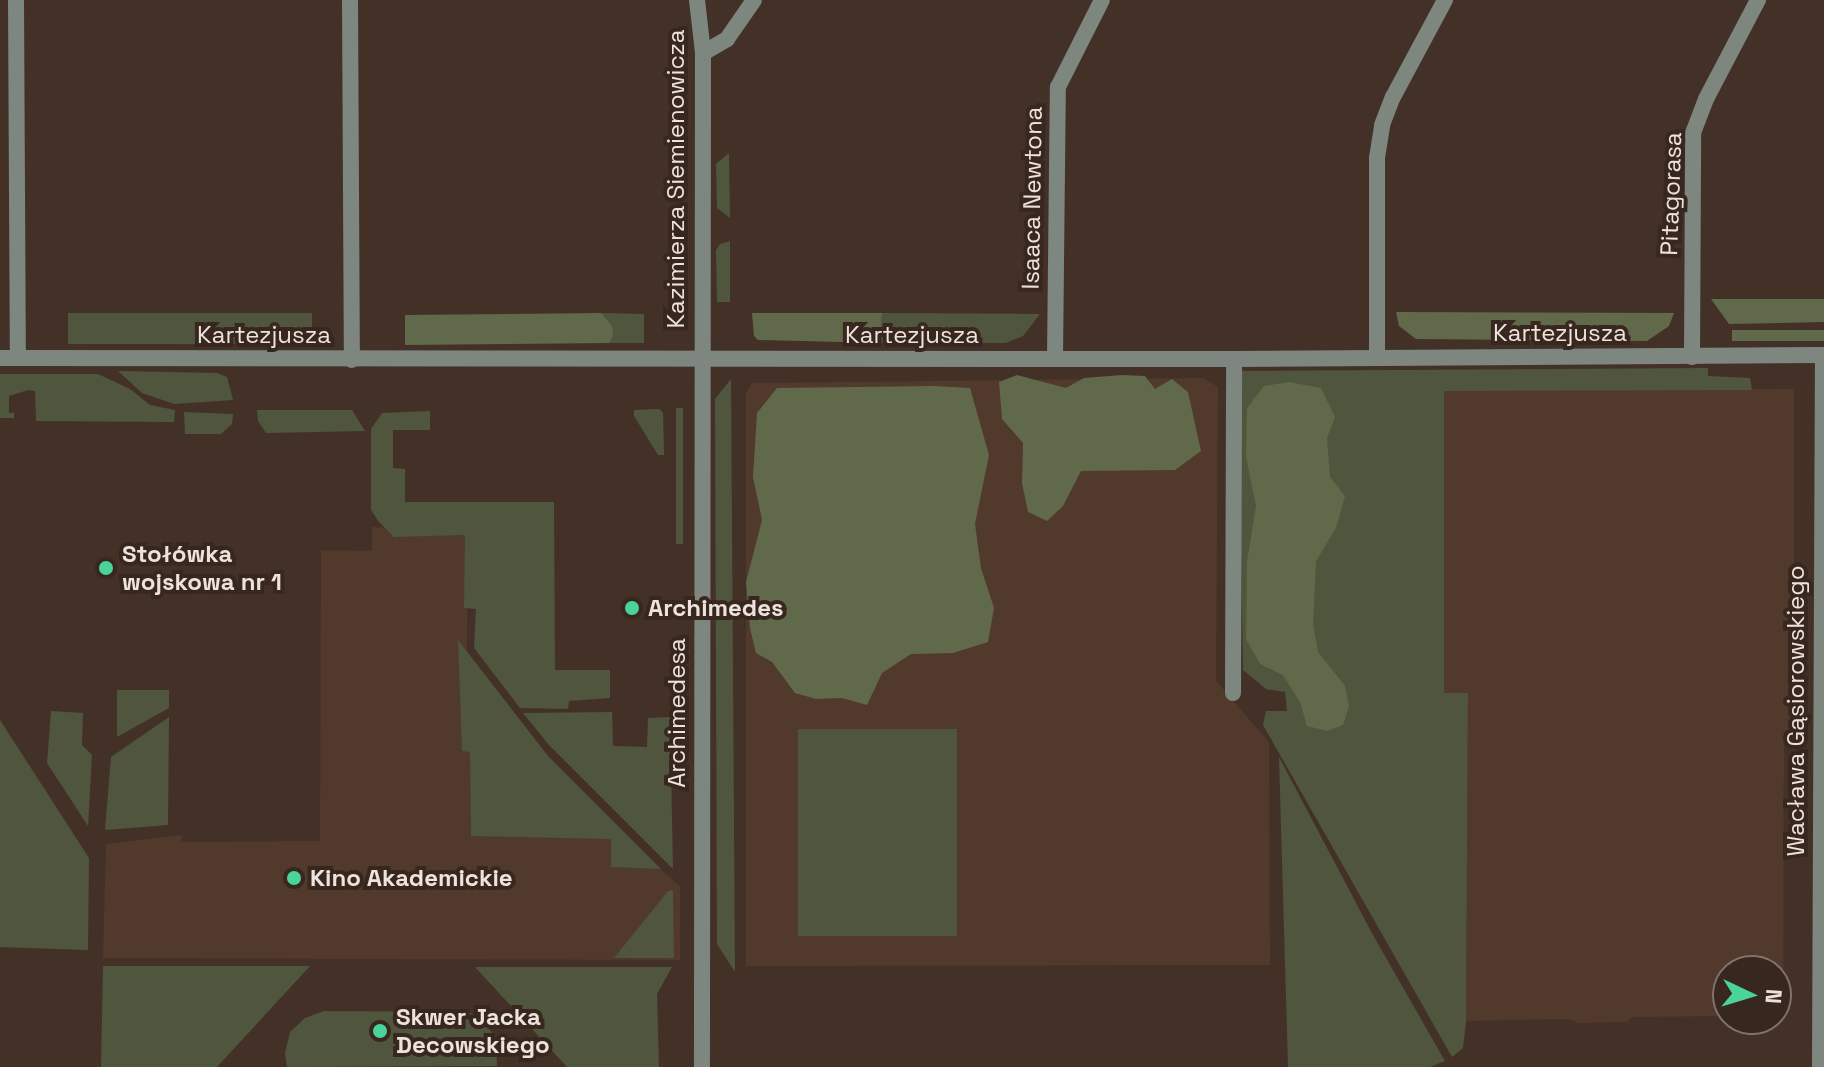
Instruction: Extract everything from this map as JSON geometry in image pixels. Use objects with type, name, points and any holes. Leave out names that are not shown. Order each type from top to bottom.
[{"type":"street","points":[[16,0],[18,358]]},
{"type":"street","points":[[350,0],[352,360]]},
{"type":"street","name":"Kazimierza Siemienowicza","points":[[697,0],[703,53],[700,358]]},
{"type":"street","points":[[703,53],[727,39],[754,0]]},
{"type":"street","name":"Isaaca Newtona","points":[[1055,359],[1058,87],[1102,0]]},
{"type":"street","points":[[1377,357],[1377,158],[1382,125],[1393,97],[1445,0]]},
{"type":"street","name":"Pitagorasa","points":[[1692,357],[1693,133],[1706,99],[1758,0]]},
{"type":"street","name":"Kartezjusza","points":[[0,358],[1234,359],[1824,355]]},
{"type":"street","name":"Wacława Gąsiorowskiego","points":[[1820,1067],[1824,355]]},
{"type":"street","name":"Archimedesa","points":[[700,358],[702,1067]]},
{"type":"street","points":[[1233,693],[1234,359]]},
{"type":"shaded area","points":[[1204,378],[1218,387],[1216,681],[1269,742],[1270,965],[746,966],[746,393],[752,383]]},
{"type":"shaded area","points":[[1794,389],[1794,734],[1784,734],[1783,955],[1712,955],[1712,1016],[1632,1017],[1627,1022],[1578,1023],[1569,1019],[1466,1021],[1468,694],[1444,693],[1443,391]]},
{"type":"shaded area","points":[[372,527],[468,531],[466,746],[615,829],[680,886],[680,960],[103,958],[106,844],[182,835],[181,842],[320,841],[321,550],[372,551]]},
{"type":"green space","points":[[729,153],[730,218],[717,208],[716,164]]},
{"type":"green space","points":[[730,241],[730,302],[717,302],[716,250],[720,244]]},
{"type":"green space","points":[[1711,299],[1824,299],[1824,322],[1729,324]]},
{"type":"green space","points":[[1396,312],[1674,313],[1669,326],[1647,341],[1416,339],[1399,326]]},
{"type":"green space","points":[[68,313],[312,313],[312,344],[68,344]]},
{"type":"green space","points":[[601,313],[644,314],[644,343],[609,343],[613,336]]},
{"type":"green space","points":[[601,313],[612,326],[613,336],[609,343],[405,345],[405,315]]},
{"type":"green space","points":[[752,313],[882,313],[880,343],[758,340],[754,336]]},
{"type":"green space","points":[[882,313],[1040,314],[1023,336],[1006,343],[880,343]]},
{"type":"green space","points":[[1732,330],[1824,330],[1824,341],[1732,341]]},
{"type":"green space","points":[[1708,368],[1708,376],[1750,378],[1752,390],[1444,391],[1444,693],[1468,693],[1466,1021],[1463,1048],[1452,1057],[1263,725],[1266,711],[1287,711],[1285,692],[1266,689],[1243,670],[1238,371]]},
{"type":"green space","points":[[118,371],[217,373],[227,377],[233,400],[174,404],[142,393]]},
{"type":"green space","points":[[0,374],[98,374],[130,389],[150,405],[175,410],[174,422],[36,421],[35,391],[28,390],[9,396],[9,413],[14,413],[14,418],[0,418]]},
{"type":"green space","points":[[1017,375],[1066,388],[1084,378],[1122,375],[1145,376],[1155,389],[1172,379],[1188,392],[1201,451],[1175,470],[1081,471],[1063,506],[1047,521],[1028,512],[1022,483],[1023,443],[1002,419],[999,382]]},
{"type":"green space","points":[[731,379],[735,972],[717,944],[715,399]]},
{"type":"green space","points":[[1289,382],[1321,388],[1335,417],[1327,438],[1330,477],[1345,496],[1336,528],[1316,561],[1313,624],[1318,652],[1345,686],[1349,706],[1343,725],[1327,731],[1307,726],[1300,702],[1283,675],[1260,664],[1246,639],[1247,562],[1256,506],[1246,457],[1247,408],[1264,386]]},
{"type":"green space","points":[[777,388],[970,388],[989,455],[975,524],[981,568],[994,608],[988,642],[953,653],[911,654],[882,673],[867,705],[842,698],[816,699],[795,693],[772,662],[756,653],[750,628],[746,582],[762,520],[753,477],[757,413]]},
{"type":"green space","points":[[676,408],[683,408],[683,544],[676,544]]},
{"type":"green space","points":[[659,409],[663,413],[664,455],[658,455],[634,416],[634,410]]},
{"type":"green space","points":[[257,410],[352,410],[365,431],[266,433],[258,421]]},
{"type":"green space","points":[[430,411],[430,430],[393,430],[393,468],[405,469],[405,502],[554,502],[555,670],[610,670],[610,698],[569,701],[568,709],[520,708],[474,648],[476,609],[464,608],[465,535],[394,537],[371,510],[371,429],[382,413]]},
{"type":"green space","points":[[184,412],[233,414],[232,424],[221,434],[185,434]]},
{"type":"green space","points":[[458,640],[548,756],[661,869],[611,867],[611,839],[471,836],[470,752],[462,751]]},
{"type":"green space","points":[[117,690],[169,690],[169,708],[117,737]]},
{"type":"green space","points":[[51,711],[83,713],[82,745],[92,755],[88,826],[47,763]]},
{"type":"green space","points":[[612,712],[613,746],[647,747],[648,718],[670,717],[673,869],[549,745],[523,713]]},
{"type":"green space","points":[[169,717],[168,825],[105,830],[111,757]]},
{"type":"green space","points":[[0,720],[89,858],[88,950],[0,947]]},
{"type":"green space","points":[[798,729],[957,729],[957,936],[798,936]]},
{"type":"green space","points":[[1279,757],[1373,935],[1445,1061],[1430,1067],[1288,1067]]},
{"type":"green space","points":[[673,890],[674,958],[614,958],[668,891]]},
{"type":"green space","points":[[103,966],[310,966],[217,1067],[101,1067]]},
{"type":"green space","points":[[475,967],[672,967],[657,994],[659,1067],[567,1067]]},
{"type":"green space","points":[[324,1011],[469,1012],[485,1022],[496,1039],[497,1066],[287,1067],[285,1053],[290,1032],[305,1018]]},
{"type":"place","name":"Stołówka wojskowa nr 1","points":[[106,568]]},
{"type":"place","name":"Archimedes","points":[[632,608]]},
{"type":"place","name":"Kino Akademickie","points":[[294,878]]},
{"type":"place","name":"Skwer Jacka Decowskiego","points":[[380,1031]]}]
